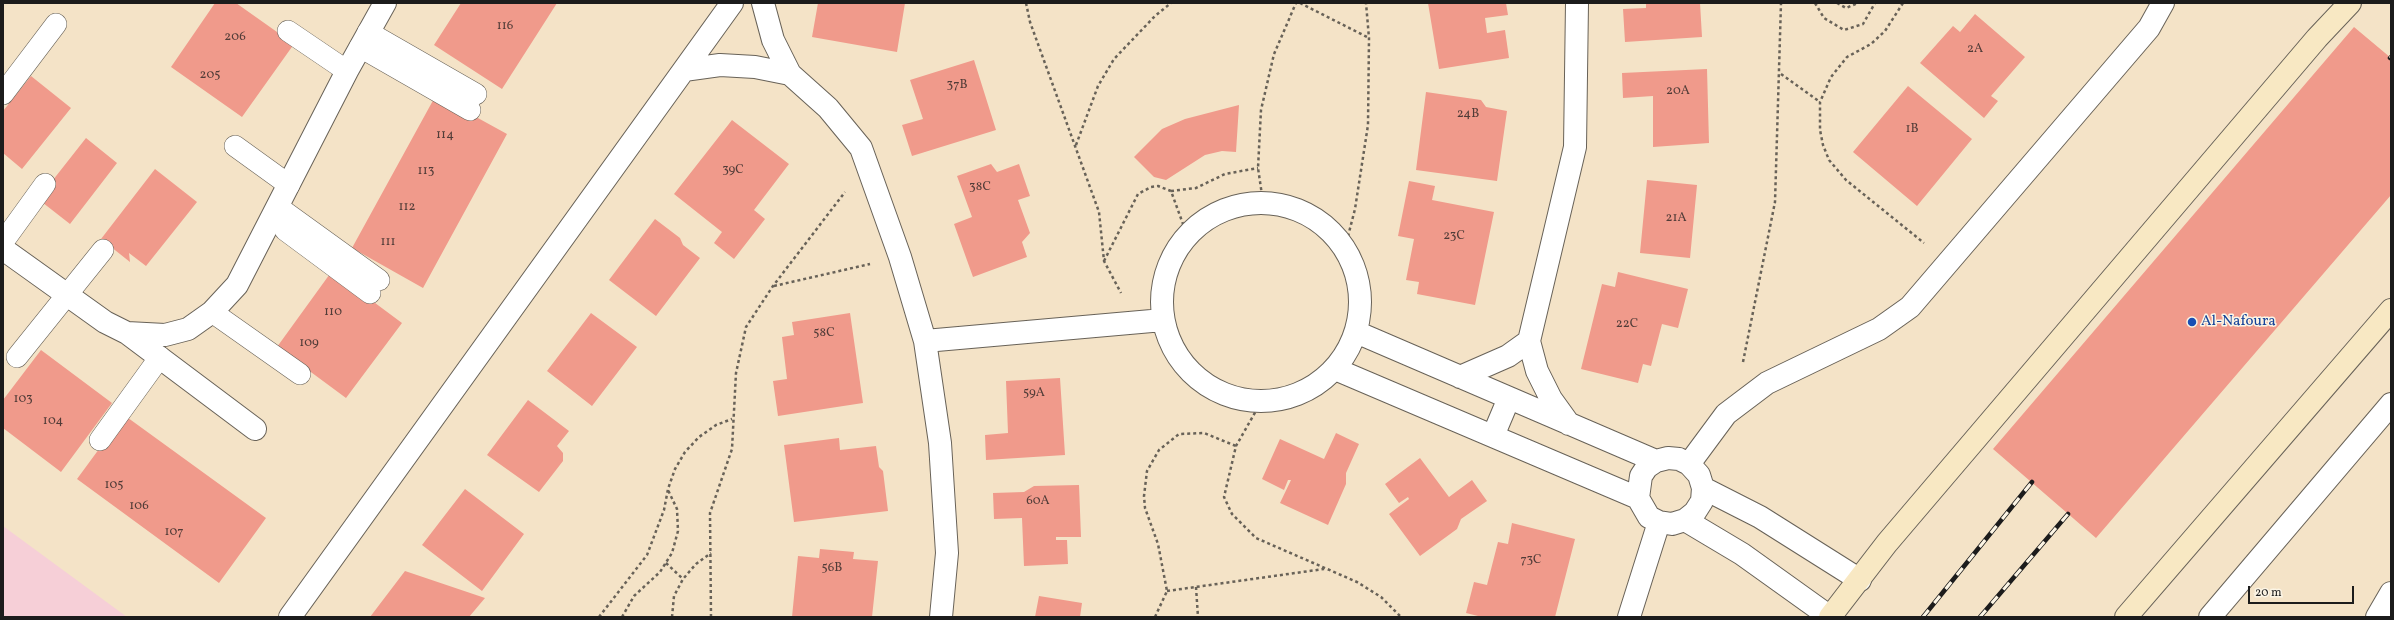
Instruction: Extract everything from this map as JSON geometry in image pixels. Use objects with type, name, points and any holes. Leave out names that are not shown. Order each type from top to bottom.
[{"type":"main road","points":[[1830,617],[1887,543],[2317,38],[2350,3]]},
{"type":"main road","points":[[2126,617],[2391,310]]},
{"type":"street","points":[[127,333],[165,335],[188,329],[212,312],[237,285],[347,70],[385,3]]},
{"type":"street","points":[[290,617],[732,3]]},
{"type":"street","points":[[763,3],[773,40],[790,74],[828,108],[861,148],[900,257],[925,341],[940,443],[947,553],[941,617]]},
{"type":"street","points":[[1569,424],[1547,392],[1537,371],[1529,341],[1575,146],[1577,3]]},
{"type":"street","points":[[1690,464],[1726,414],[1767,383],[1879,329],[1910,307],[2149,28],[2163,3]]},
{"type":"street","points":[[684,70],[727,66],[755,67],[790,74]]},
{"type":"street","points":[[1263,202],[1287,205],[1310,214],[1330,229],[1345,248],[1358,275],[1361,304],[1356,332],[1348,352],[1335,369],[1314,387],[1288,398],[1261,402],[1234,398],[1203,382],[1187,369],[1172,346],[1162,317],[1163,285],[1172,258],[1187,235],[1209,218],[1235,206],[1263,202]]},
{"type":"street","points":[[3,249],[66,296],[105,322],[127,333],[255,429]]},
{"type":"street","points":[[925,341],[1162,317]]},
{"type":"street","points":[[1356,332],[1656,461]]},
{"type":"street","points":[[1460,377],[1508,356],[1529,341]]},
{"type":"street","points":[[1335,369],[1638,498]]},
{"type":"street","points":[[1493,436],[1509,398]]},
{"type":"street","points":[[2210,617],[2391,404]]},
{"type":"street","points":[[1668,458],[1679,459],[1690,464],[1699,475],[1703,488],[1702,501],[1695,512],[1685,520],[1672,524],[1659,522],[1649,517],[1638,498],[1640,476],[1647,467],[1656,461],[1668,458]]},
{"type":"street","points":[[1703,488],[1760,517],[1860,580]]},
{"type":"street","points":[[1685,520],[1742,554],[1830,617]]},
{"type":"street","points":[[1629,617],[1659,522]]},
{"type":"street","points":[[2377,617],[2391,593]]},
{"type":"lane","points":[[3,94],[56,24]]},
{"type":"lane","points":[[288,32],[347,70]]},
{"type":"lane","points":[[364,40],[473,102]]},
{"type":"lane","points":[[235,146],[289,185]]},
{"type":"lane","points":[[3,242],[45,184]]},
{"type":"lane","points":[[274,213],[374,286]]},
{"type":"lane","points":[[17,357],[103,250]]},
{"type":"lane","points":[[212,312],[300,374]]},
{"type":"lane","points":[[100,440],[160,358]]},
{"type":"path","points":[[1026,3],[1030,22],[1076,146],[1098,212],[1104,262],[1126,298],[1134,306],[1162,317]]},
{"type":"path","points":[[1076,146],[1098,86],[1114,59],[1155,16],[1171,3]]},
{"type":"path","points":[[1263,202],[1258,168],[1261,110],[1274,54],[1296,3]]},
{"type":"path","points":[[1300,3],[1370,38]]},
{"type":"path","points":[[1345,248],[1355,209],[1368,125],[1370,38],[1366,3]]},
{"type":"path","points":[[1734,408],[1775,202],[1781,74],[1781,3]]},
{"type":"path","points":[[1815,3],[1824,18],[1844,30],[1863,24],[1875,3]]},
{"type":"path","points":[[1837,3],[1846,8],[1858,3]]},
{"type":"path","points":[[1903,3],[1885,31],[1871,44],[1847,57],[1838,66],[1831,77],[1820,102],[1820,130],[1823,145],[1829,160],[1846,180],[1949,262]]},
{"type":"path","points":[[1781,74],[1820,102]]},
{"type":"path","points":[[711,617],[712,552],[709,526],[710,513],[732,450],[732,419],[736,373],[746,326],[773,286],[866,163]]},
{"type":"path","points":[[1104,262],[1138,194],[1143,190],[1158,186],[1171,191],[1196,188],[1225,174],[1258,168]]},
{"type":"path","points":[[1171,191],[1187,235]]},
{"type":"path","points":[[773,286],[900,257]]},
{"type":"path","points":[[1261,402],[1236,446],[1224,497],[1232,514],[1256,538],[1357,582],[1381,597],[1401,617]]},
{"type":"path","points":[[599,617],[646,555],[664,510],[668,489],[675,469],[685,452],[711,429],[732,419]]},
{"type":"path","points":[[1155,617],[1167,591],[1158,544],[1145,508],[1144,496],[1147,471],[1160,450],[1178,434],[1204,432],[1236,446]]},
{"type":"path","points":[[622,617],[634,596],[660,572],[672,553],[678,531],[677,509],[668,489]]},
{"type":"path","points":[[672,617],[674,596],[684,579],[696,564],[712,552]]},
{"type":"path","points":[[666,563],[684,579]]},
{"type":"path","points":[[1167,591],[1326,568]]},
{"type":"path","points":[[1196,587],[1198,617]]},
{"type":"shaded area","points":[[3,526],[127,617],[3,617]]},
{"type":"building","points":[[215,3],[236,3],[294,44],[242,117],[171,67]]},
{"type":"building","points":[[461,3],[557,3],[502,89],[434,45]]},
{"type":"building","points":[[818,3],[905,3],[897,52],[812,37]]},
{"type":"building","points":[[1428,3],[1506,3],[1508,15],[1485,18],[1487,33],[1505,30],[1509,58],[1439,69]]},
{"type":"building","points":[[1646,3],[1700,3],[1702,37],[1625,42],[1623,9],[1646,8]]},
{"type":"building","points":[[1975,14],[2025,57],[1991,96],[1998,101],[1984,118],[1920,63],[1953,26],[1960,32]]},
{"type":"building","name":"Al-Nafoura","points":[[2354,27],[2391,58],[2391,195],[2096,538],[1993,449]]},
{"type":"building","points":[[974,60],[996,130],[912,156],[902,125],[923,119],[910,80]]},
{"type":"building","points":[[1707,69],[1709,143],[1653,147],[1653,96],[1623,98],[1622,73]]},
{"type":"building","points":[[31,76],[71,108],[22,169],[3,153],[3,111]]},
{"type":"building","points":[[1908,86],[1972,139],[1917,206],[1853,152]]},
{"type":"building","points":[[1426,92],[1481,100],[1486,107],[1507,111],[1497,181],[1416,170]]},
{"type":"building","points":[[436,95],[507,134],[423,288],[352,248]]},
{"type":"building","points":[[1239,105],[1236,152],[1222,151],[1205,155],[1166,180],[1154,177],[1134,157],[1162,129],[1185,119]]},
{"type":"building","points":[[732,120],[789,164],[754,210],[765,219],[734,259],[714,243],[722,232],[674,194]]},
{"type":"building","points":[[86,138],[117,163],[70,224],[38,199]]},
{"type":"building","points":[[991,164],[997,172],[1019,164],[1030,196],[1018,200],[1030,233],[1022,242],[1027,257],[973,277],[954,224],[972,217],[957,176]]},
{"type":"building","points":[[155,169],[197,202],[146,266],[129,253],[130,262],[101,239]]},
{"type":"building","points":[[1647,180],[1697,185],[1690,258],[1640,253]]},
{"type":"building","points":[[1409,181],[1435,186],[1432,200],[1494,212],[1475,305],[1417,294],[1419,282],[1406,280],[1414,239],[1398,236]]},
{"type":"building","points":[[655,219],[680,238],[683,245],[700,258],[656,316],[609,280]]},
{"type":"building","points":[[332,271],[402,323],[346,398],[277,347]]},
{"type":"building","points":[[1618,272],[1688,289],[1678,328],[1662,324],[1651,366],[1643,364],[1638,383],[1581,369],[1602,284],[1615,287]]},
{"type":"building","points":[[591,313],[637,347],[592,406],[547,371]]},
{"type":"building","points":[[850,313],[863,403],[778,416],[773,381],[787,379],[782,337],[794,335],[792,322]]},
{"type":"building","points":[[41,350],[112,403],[61,472],[3,428],[3,400]]},
{"type":"building","points":[[1060,378],[1065,455],[986,460],[985,435],[1008,433],[1006,381]]},
{"type":"building","points":[[528,400],[569,431],[557,446],[563,453],[563,461],[539,492],[487,455]]},
{"type":"building","points":[[124,415],[266,518],[219,583],[77,479]]},
{"type":"building","points":[[1336,433],[1359,444],[1346,473],[1346,484],[1328,525],[1280,503],[1291,480],[1288,480],[1284,490],[1262,479],[1280,439],[1324,459]]},
{"type":"building","points":[[839,438],[840,450],[876,446],[879,467],[883,471],[888,511],[794,522],[784,445]]},
{"type":"building","points":[[1420,458],[1449,497],[1472,480],[1487,501],[1461,519],[1457,529],[1420,556],[1389,514],[1409,499],[1408,497],[1399,503],[1385,484]]},
{"type":"building","points":[[1079,485],[1081,537],[1056,537],[1056,540],[1067,540],[1068,564],[1024,566],[1022,518],[994,519],[993,493],[1024,492],[1034,486]]},
{"type":"building","points":[[465,489],[524,534],[482,591],[422,545]]},
{"type":"building","points":[[1512,523],[1575,539],[1555,617],[1482,617],[1466,613],[1474,582],[1487,585],[1498,542],[1508,544]]},
{"type":"building","points":[[820,549],[854,552],[853,559],[878,561],[872,617],[792,617],[798,556],[819,558]]},
{"type":"building","points":[[405,571],[485,598],[469,617],[370,617]]},
{"type":"building","points":[[1039,596],[1082,603],[1080,617],[1035,617]]},
{"type":"railway","points":[[1923,617],[2032,482]]},
{"type":"railway","points":[[1980,617],[2068,514]]},
{"type":"place","name":"Al-Nafoura","points":[[2192,322]]}]
